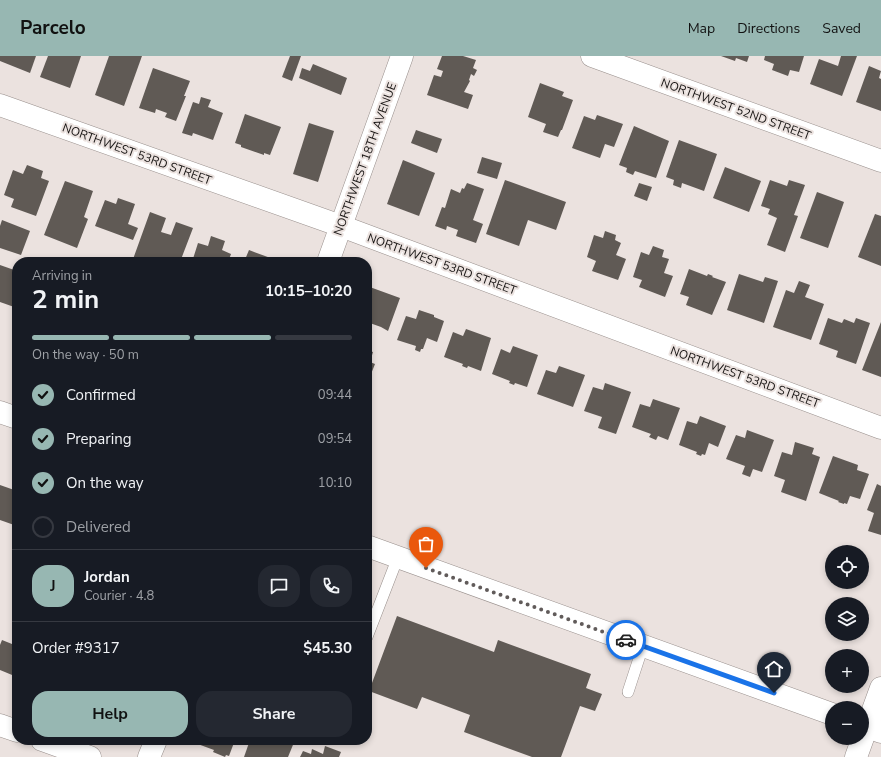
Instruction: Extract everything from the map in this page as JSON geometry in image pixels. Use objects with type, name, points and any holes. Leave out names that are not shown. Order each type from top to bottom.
[{"type":"street","name":"NORTHWEST 18TH AVENUE","points":[[330,257],[402,56]]},
{"type":"street","name":"NORTHWEST 52ND STREET","points":[[592,56],[881,161]]},
{"type":"street","name":"NORTHWEST 53RD STREET","points":[[0,105],[341,226],[881,428]]},
{"type":"street","points":[[0,412],[12,416]]},
{"type":"street","points":[[372,548],[825,711]]},
{"type":"street","points":[[856,757],[870,728],[881,688]]},
{"type":"street","points":[[56,745],[90,757]]},
{"type":"street","points":[[150,757],[154,745]]},
{"type":"lane","points":[[372,624],[398,557]]},
{"type":"lane","points":[[628,692],[643,646]]},
{"type":"building","points":[[0,56],[36,56],[30,73],[0,61]]},
{"type":"building","points":[[48,56],[81,56],[70,88],[40,77]]},
{"type":"building","points":[[109,56],[142,56],[124,106],[95,95]]},
{"type":"building","points":[[290,56],[301,56],[292,81],[282,77]]},
{"type":"building","points":[[442,56],[463,56],[476,60],[473,68],[477,70],[474,76],[471,74],[470,81],[464,92],[473,95],[468,109],[427,95],[434,75],[441,77],[443,71],[437,69]]},
{"type":"building","points":[[721,56],[749,56],[747,62],[736,58],[735,61]]},
{"type":"building","points":[[765,56],[804,56],[799,72],[790,70],[788,76],[772,70],[774,64],[764,60]]},
{"type":"building","points":[[841,56],[857,56],[842,96],[810,84],[819,59],[838,66]]},
{"type":"building","points":[[313,64],[347,78],[341,95],[299,78],[302,68],[310,71]]},
{"type":"building","points":[[869,66],[881,71],[879,78],[881,79],[881,111],[856,102]]},
{"type":"building","points":[[153,68],[190,81],[176,121],[165,117],[167,113],[156,109],[155,113],[139,108]]},
{"type":"building","points":[[540,83],[564,92],[562,96],[573,100],[558,137],[543,132],[546,124],[528,117]]},
{"type":"building","points":[[201,97],[211,100],[208,107],[223,113],[213,140],[193,133],[192,136],[182,133],[193,102],[199,104]]},
{"type":"building","points":[[245,114],[281,127],[270,155],[264,153],[264,155],[241,147],[241,145],[235,143]]},
{"type":"building","points":[[597,115],[623,124],[614,147],[605,144],[600,158],[572,148],[584,116],[595,120]]},
{"type":"building","points":[[309,123],[334,131],[318,182],[293,174]]},
{"type":"building","points":[[634,126],[669,141],[656,178],[635,171],[633,175],[626,172],[627,168],[619,165]]},
{"type":"building","points":[[416,130],[442,139],[437,153],[411,143]]},
{"type":"building","points":[[679,140],[717,154],[704,191],[682,183],[681,188],[673,185],[674,180],[666,177]]},
{"type":"building","points":[[482,157],[502,163],[497,179],[477,173]]},
{"type":"building","points":[[403,160],[435,173],[419,216],[387,204]]},
{"type":"building","points":[[27,165],[43,171],[41,178],[49,181],[36,216],[11,207],[14,199],[4,195],[13,170],[23,174]]},
{"type":"building","points":[[725,167],[761,181],[749,212],[713,198]]},
{"type":"building","points":[[505,180],[566,202],[556,230],[528,220],[519,246],[486,234]]},
{"type":"building","points":[[770,180],[787,186],[789,180],[805,185],[794,215],[798,216],[785,252],[767,245],[777,218],[768,214],[770,209],[761,206]]},
{"type":"building","points":[[65,181],[93,191],[84,217],[88,219],[77,248],[44,235]]},
{"type":"building","points":[[467,183],[484,189],[473,220],[483,224],[476,243],[456,236],[458,230],[447,226],[446,230],[435,226],[442,207],[445,208],[451,189],[460,193],[462,188],[464,189]]},
{"type":"building","points":[[639,183],[652,187],[647,201],[634,196]]},
{"type":"building","points":[[817,192],[844,202],[828,248],[800,238]]},
{"type":"building","points":[[118,198],[135,204],[128,224],[138,228],[133,240],[95,226],[105,200],[116,204]]},
{"type":"building","points":[[150,212],[166,218],[161,232],[171,235],[176,222],[193,228],[182,257],[134,257]]},
{"type":"building","points":[[875,214],[881,216],[881,266],[858,257]]},
{"type":"building","points":[[2,220],[30,231],[21,255],[0,248],[0,226]]},
{"type":"building","points":[[605,231],[616,235],[615,240],[621,243],[616,255],[626,259],[618,280],[592,271],[596,261],[587,257],[594,235],[603,238]]},
{"type":"building","points":[[211,236],[225,241],[222,250],[231,254],[230,257],[194,257],[198,243],[208,246]]},
{"type":"building","points":[[653,246],[664,250],[662,257],[669,259],[664,273],[673,276],[665,297],[639,287],[642,280],[633,277],[641,252],[649,255]]},
{"type":"building","points":[[249,250],[268,257],[246,257]]},
{"type":"building","points":[[0,265],[12,269],[12,306],[0,302]]},
{"type":"building","points":[[689,269],[707,276],[708,274],[726,282],[712,315],[686,305],[689,297],[680,294]]},
{"type":"building","points":[[739,274],[763,282],[765,277],[778,281],[764,323],[727,310]]},
{"type":"building","points":[[799,281],[810,285],[805,297],[824,304],[811,340],[773,327],[786,290],[794,293]]},
{"type":"building","points":[[372,288],[400,298],[388,331],[372,324]]},
{"type":"building","points":[[419,310],[434,315],[434,317],[444,321],[437,342],[427,338],[423,349],[421,349],[420,352],[415,350],[416,346],[397,340],[406,316],[416,319]]},
{"type":"building","points":[[828,318],[842,323],[844,319],[854,323],[856,318],[870,323],[856,364],[836,357],[838,351],[819,344]]},
{"type":"building","points":[[881,322],[881,377],[862,370]]},
{"type":"building","points":[[466,329],[491,338],[481,371],[468,366],[467,368],[462,366],[463,364],[444,357],[453,332],[463,336]]},
{"type":"building","points":[[513,346],[538,355],[527,387],[515,383],[514,385],[509,383],[510,381],[492,374],[501,349],[510,353]]},
{"type":"building","points":[[372,363],[375,364],[372,372]]},
{"type":"building","points":[[559,366],[585,375],[573,407],[537,394],[546,370],[556,373]]},
{"type":"building","points":[[605,383],[631,392],[616,434],[598,428],[602,417],[584,411],[593,387],[603,390]]},
{"type":"building","points":[[653,399],[680,408],[668,440],[658,436],[656,440],[649,437],[651,434],[632,427],[640,404],[650,407]]},
{"type":"building","points":[[700,416],[726,426],[718,447],[709,443],[705,455],[702,454],[701,456],[696,454],[697,452],[679,445],[687,421],[697,424]]},
{"type":"building","points":[[747,430],[774,440],[762,472],[753,469],[750,477],[742,474],[745,466],[726,459],[736,435],[745,438]]},
{"type":"building","points":[[795,442],[814,448],[812,454],[820,457],[806,501],[781,492],[785,480],[774,476],[782,452],[792,455]]},
{"type":"building","points":[[833,456],[858,465],[857,470],[869,474],[860,499],[850,496],[847,504],[844,504],[819,493]]},
{"type":"building","points":[[877,484],[881,486],[881,535],[868,531],[874,513],[867,510]]},
{"type":"building","points":[[0,485],[12,489],[12,524],[0,520]]},
{"type":"building","points":[[397,616],[494,652],[498,640],[591,674],[586,688],[602,694],[595,711],[580,706],[561,757],[532,757],[464,732],[470,715],[422,697],[417,709],[372,692],[372,683]]},
{"type":"building","points":[[2,640],[12,644],[12,675],[0,670],[0,645]]},
{"type":"building","points":[[200,745],[233,745],[229,756],[226,755],[225,757],[213,752],[214,750]]},
{"type":"building","points":[[248,745],[293,745],[288,757],[244,757]]},
{"type":"building","points":[[325,746],[341,752],[339,757],[300,757],[303,751],[311,754],[312,749],[323,754]]},
{"type":"way so far","points":[[426,568],[626,640]]},
{"type":"route","points":[[626,640],[774,693]]}]
